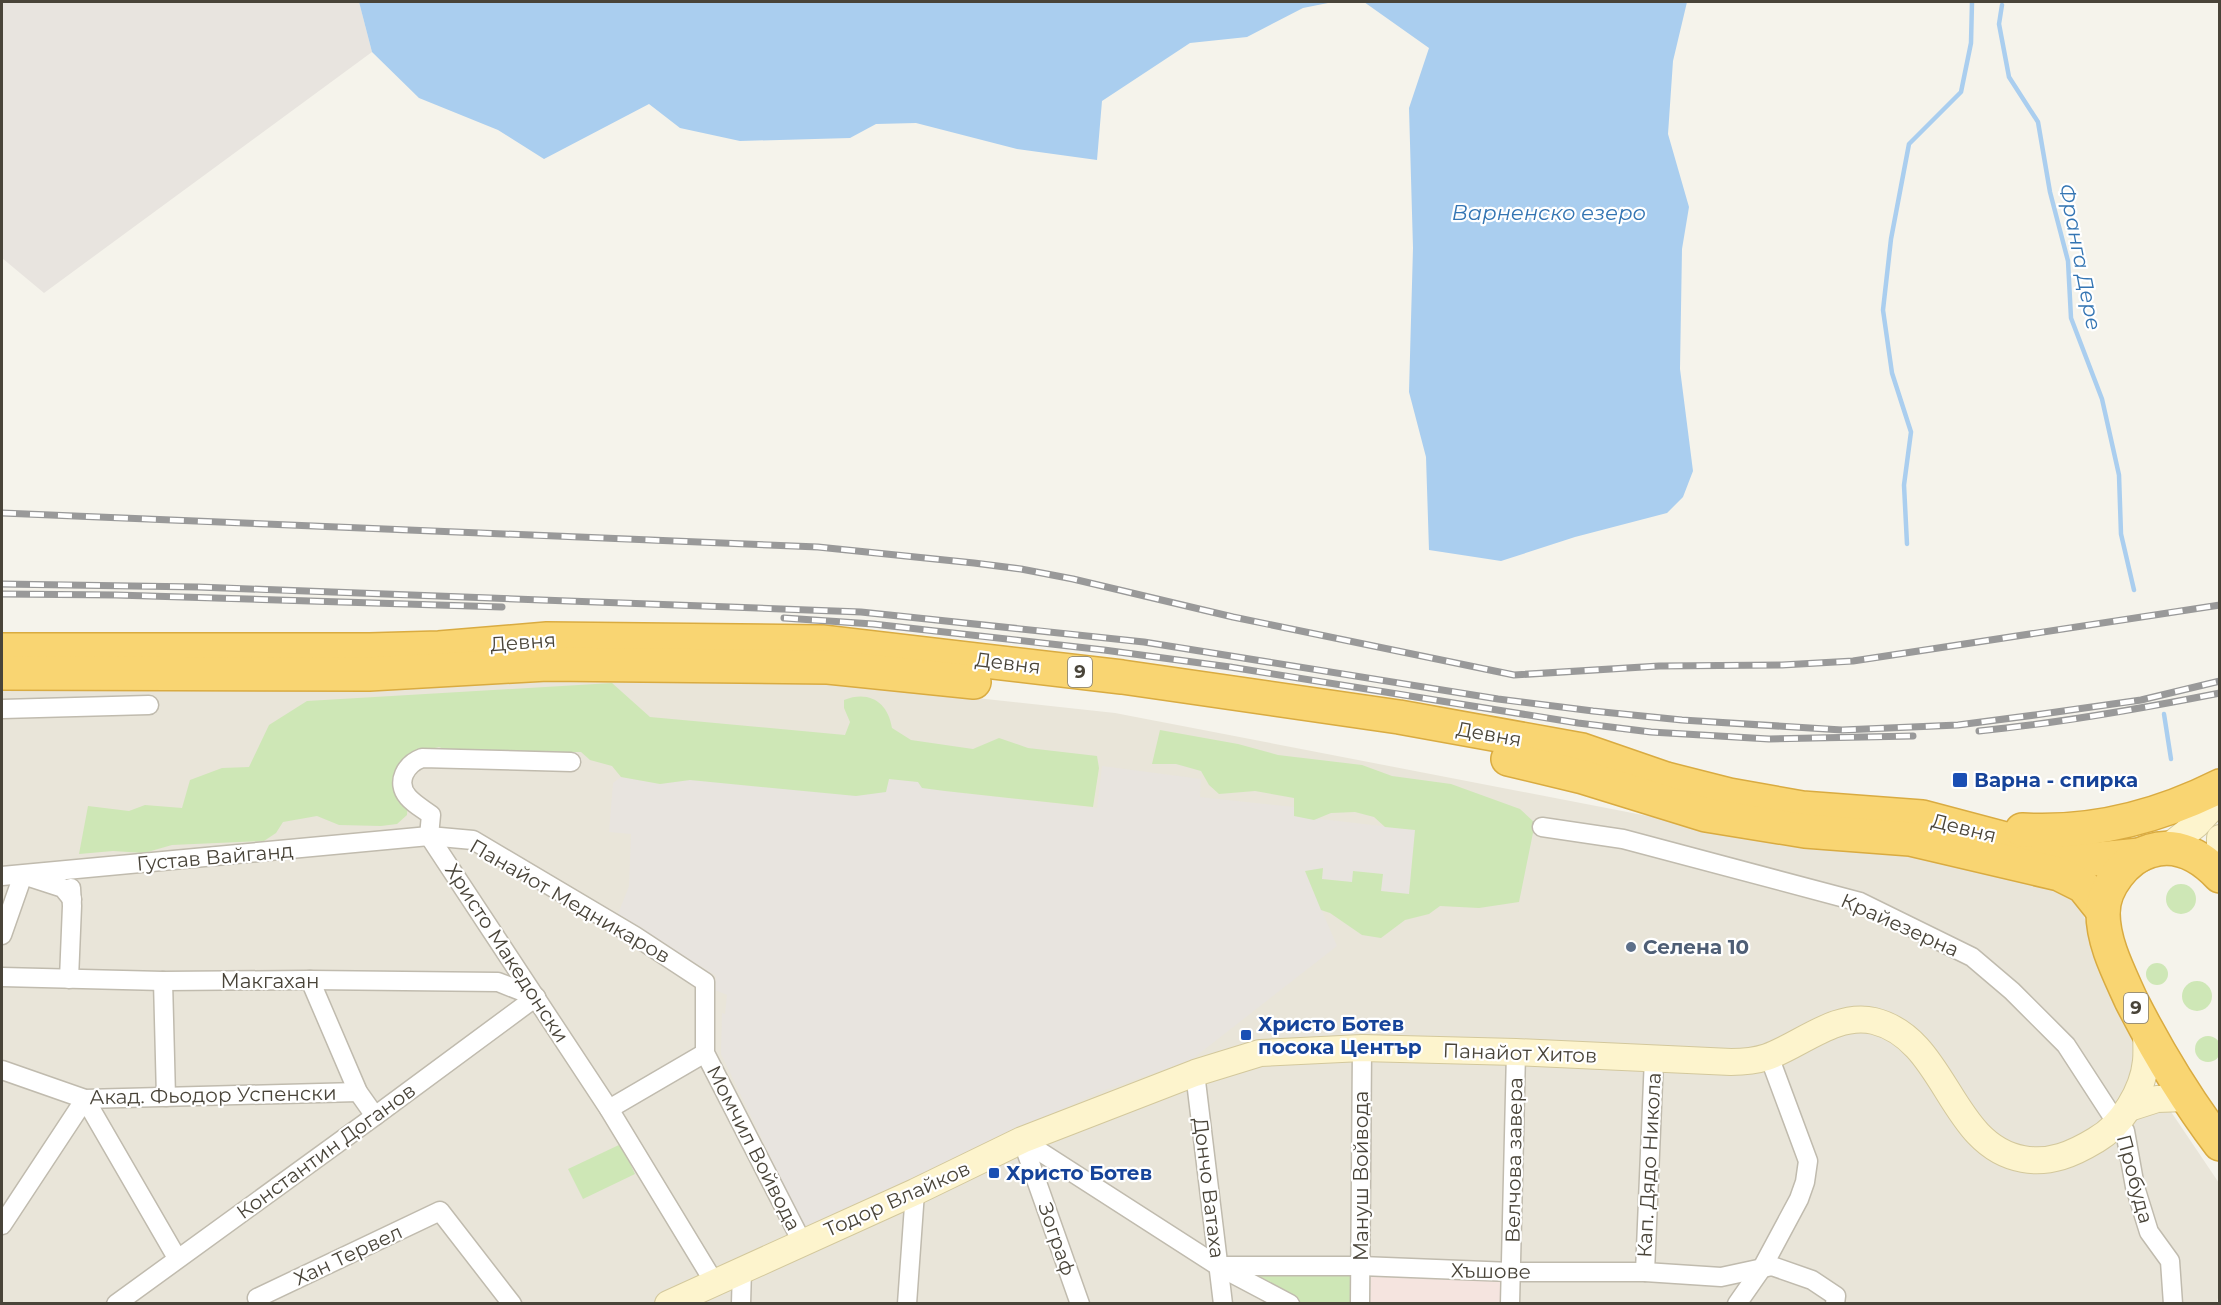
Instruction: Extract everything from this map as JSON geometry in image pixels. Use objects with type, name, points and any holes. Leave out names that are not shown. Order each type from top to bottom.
[{"type":"highway","name":"Девня","points":[[2,650],[382,650],[547,639],[822,642],[1122,676],[1399,717],[1582,750],[1666,779],[1729,795],[1802,808],[1922,817],[2039,848],[2079,856],[2099,859],[2153,851]]},
{"type":"highway","name":"Девня","points":[[2,674],[369,674],[547,664],[828,667],[1135,699],[1386,734],[1549,768],[1706,815],[1805,831],[1910,839],[1984,855],[2059,874],[2083,886],[2103,911]]},
{"type":"highway","points":[[1950,823],[2023,830],[2085,829],[2145,816],[2190,800],[2220,786]]},
{"type":"highway","name":"9","points":[[2220,876],[2209,866],[2183,851],[2153,851],[2121,871],[2110,889],[2103,911],[2105,933],[2114,961],[2159,1055],[2186,1098],[2220,1144]]},
{"type":"street","points":[[2,709],[149,705]]},
{"type":"street","name":"Христо Македонски","points":[[571,762],[430,758],[414,761],[404,772],[403,787],[410,799],[431,815],[429,836],[609,1109],[714,1282]]},
{"type":"street","points":[[2153,851],[2197,824],[2220,799]]},
{"type":"street","name":"Кpaйeзepнa","points":[[1542,827],[1623,839],[1860,902],[1972,957],[2012,991],[2066,1045],[2123,1115]]},
{"type":"street","name":"Густав Вайганд","points":[[2,876],[429,836]]},
{"type":"street","name":"Панайот Медникаров","points":[[429,836],[473,840],[634,936],[705,982]]},
{"type":"street","points":[[2220,838],[2220,848]]},
{"type":"street","points":[[69,871],[72,899],[69,979]]},
{"type":"street","points":[[2,935],[22,875],[63,888],[72,899]]},
{"type":"street","name":"Макгахан","points":[[2,977],[163,981],[498,982],[536,997]]},
{"type":"street","points":[[310,980],[358,1092],[375,1116]]},
{"type":"street","points":[[163,981],[166,1097]]},
{"type":"street","name":"Момчил Войвода","points":[[705,982],[705,1053],[802,1242]]},
{"type":"street","name":"Константин Доганов","points":[[116,1304],[536,997]]},
{"type":"street","name":"Панайот Хитов","points":[[1195,1073],[1260,1053],[1362,1048],[1751,1061],[1769,1056],[1841,1023],[1856,1019],[1874,1021],[1906,1036],[1931,1065],[1980,1136],[1995,1150],[2013,1157],[2033,1161],[2062,1157],[2100,1138],[2123,1115]]},
{"type":"street","points":[[2123,1115],[2144,1074],[2146,1029]]},
{"type":"street","name":"Mануш Войвода","points":[[1360,1304],[1362,1048]]},
{"type":"street","name":"Велчова завера","points":[[1510,1304],[1516,1052]]},
{"type":"street","points":[[609,1109],[705,1053]]},
{"type":"street","points":[[1737,1304],[1762,1268],[1806,1182],[1808,1161],[1769,1056]]},
{"type":"street","name":"Кап. Дядо Никола","points":[[1645,1272],[1654,1058]]},
{"type":"street","name":"Акад. Фьодор Успенски","points":[[2,1070],[85,1099],[358,1092]]},
{"type":"street","name":"Тодор Влайков","points":[[668,1304],[915,1192],[1022,1140],[1195,1073]]},
{"type":"street","name":"Дончо Ватаха","points":[[1195,1073],[1223,1304]]},
{"type":"street","points":[[2123,1115],[2157,1100],[2186,1098]]},
{"type":"street","points":[[2,1225],[85,1099],[177,1258]]},
{"type":"street","name":"Прoбудa","points":[[2123,1115],[2134,1187],[2149,1232],[2170,1261],[2173,1304]]},
{"type":"street","points":[[1022,1140],[1218,1266],[1290,1304]]},
{"type":"street","name":"Зограф","points":[[1022,1140],[1080,1304]]},
{"type":"street","points":[[907,1304],[915,1192]]},
{"type":"street","name":"Хан Тервел","points":[[256,1298],[440,1211],[512,1304]]},
{"type":"street","name":"Хъшове","points":[[1218,1266],[1361,1266],[1511,1272],[1645,1272],[1721,1277],[1762,1268]]},
{"type":"street","points":[[1762,1268],[1772,1266],[1812,1280],[1833,1292],[1836,1296],[1835,1304]]},
{"type":"street","points":[[741,1304],[742,1269]]},
{"type":"shaded area","points":[[2,2],[359,2],[372,52],[44,293],[2,258]]},
{"type":"shaded area","points":[[650,674],[820,681],[1115,713],[1653,817],[1912,851],[2066,892],[2078,902],[2153,1085],[2219,1183],[2219,1295],[2216,1304],[2,1303],[2,689]]},
{"type":"shaded area","points":[[1102,766],[1201,779],[1200,797],[1294,807],[1295,816],[1416,830],[1409,894],[1381,891],[1382,875],[1352,882],[1322,879],[1323,869],[1305,871],[1337,946],[1191,1060],[1099,1092],[805,1228],[721,1054],[722,1013],[725,1014],[727,995],[715,990],[716,976],[618,914],[629,886],[631,834],[609,832],[613,783],[621,777],[660,784],[690,780],[886,792],[889,779],[918,782],[945,791],[1097,808]]},
{"type":"shaded area","points":[[1371,1275],[1501,1278],[1500,1303],[1370,1304]]},
{"type":"green space","points":[[612,683],[650,717],[845,735],[850,722],[844,708],[844,700],[861,696],[882,705],[892,728],[911,740],[973,749],[999,738],[1028,748],[1097,756],[1099,768],[1093,807],[922,788],[918,782],[889,779],[886,792],[856,796],[690,780],[660,784],[621,777],[612,766],[590,760],[581,752],[569,752],[561,759],[456,754],[439,747],[411,754],[407,815],[397,824],[339,825],[317,816],[283,822],[276,833],[264,841],[172,845],[144,853],[113,851],[79,854],[88,806],[129,811],[145,805],[182,808],[190,780],[222,768],[249,767],[269,725],[307,701]]},
{"type":"green space","points":[[1160,730],[1238,744],[1278,755],[1362,765],[1392,776],[1451,784],[1520,809],[1535,823],[1519,902],[1479,908],[1440,906],[1429,914],[1405,920],[1381,938],[1362,935],[1330,913],[1321,910],[1305,871],[1323,868],[1322,879],[1352,882],[1353,871],[1383,874],[1381,891],[1409,894],[1415,830],[1385,827],[1374,817],[1355,812],[1331,813],[1314,820],[1294,816],[1294,798],[1255,791],[1219,794],[1209,785],[1201,771],[1176,764],[1152,764]]},
{"type":"green space","points":[[2181,884],[2192,888],[2196,899],[2192,910],[2181,914],[2170,910],[2166,899],[2170,888]]},
{"type":"green space","points":[[2157,963],[2165,966],[2168,974],[2165,982],[2157,985],[2149,982],[2146,974],[2149,966]]},
{"type":"green space","points":[[2197,981],[2203,982],[2211,990],[2211,1002],[2203,1010],[2197,1011],[2191,1010],[2183,1002],[2182,996],[2183,990],[2191,982]]},
{"type":"green space","points":[[2208,1036],[2217,1040],[2221,1049],[2217,1058],[2208,1062],[2199,1058],[2195,1049],[2199,1040]]},
{"type":"green space","points":[[621,1144],[635,1174],[583,1199],[568,1169]]},
{"type":"green space","points":[[1218,1266],[1361,1266],[1360,1303],[1290,1303]]},
{"type":"water","points":[[359,2],[1333,2],[1303,8],[1247,37],[1190,43],[1102,101],[1097,160],[1017,149],[916,123],[876,124],[850,138],[740,141],[680,128],[649,104],[544,159],[498,130],[419,98],[372,52]]},
{"type":"water","name":"Варненско езеро","points":[[1364,2],[1687,2],[1673,61],[1668,134],[1689,207],[1682,249],[1680,369],[1693,471],[1683,497],[1667,513],[1575,537],[1501,561],[1429,550],[1426,457],[1409,392],[1413,248],[1409,108],[1429,48]]},
{"type":"waterway","points":[[1907,544],[1904,485],[1911,432],[1892,373],[1883,310],[1891,239],[1909,144],[1961,92],[1971,43],[1972,2]]},
{"type":"waterway","name":"Франга Дере","points":[[2002,5],[1999,24],[2009,77],[2038,122],[2050,192],[2068,261],[2071,318],[2102,399],[2119,475],[2121,534],[2134,590]]},
{"type":"waterway","name":"Франга Дере","points":[[2164,714],[2171,759]]},
{"type":"railway","points":[[2,513],[818,547],[974,563],[1073,579],[1233,617],[1514,675],[1659,666],[1782,665],[1853,661],[2220,605]]},
{"type":"railway","points":[[2,584],[198,587],[861,612],[1144,642],[1498,699],[1593,711],[1682,720],[1842,730],[1958,725],[2141,700],[2220,681]]},
{"type":"railway","points":[[2,594],[116,595],[502,607]]},
{"type":"railway","points":[[784,618],[873,624],[1104,650],[1230,667],[1578,723],[1651,732],[1769,739],[1913,736]]},
{"type":"railway","points":[[1979,731],[2100,715],[2220,693]]},
{"type":"place","name":"Варна - спирка","points":[[1960,780]]},
{"type":"place","name":"Селена 10","points":[[1631,947]]},
{"type":"place","name":"Христо Ботев посока Център","points":[[1246,1035]]},
{"type":"place","name":"Христо Ботев","points":[[994,1173]]}]
